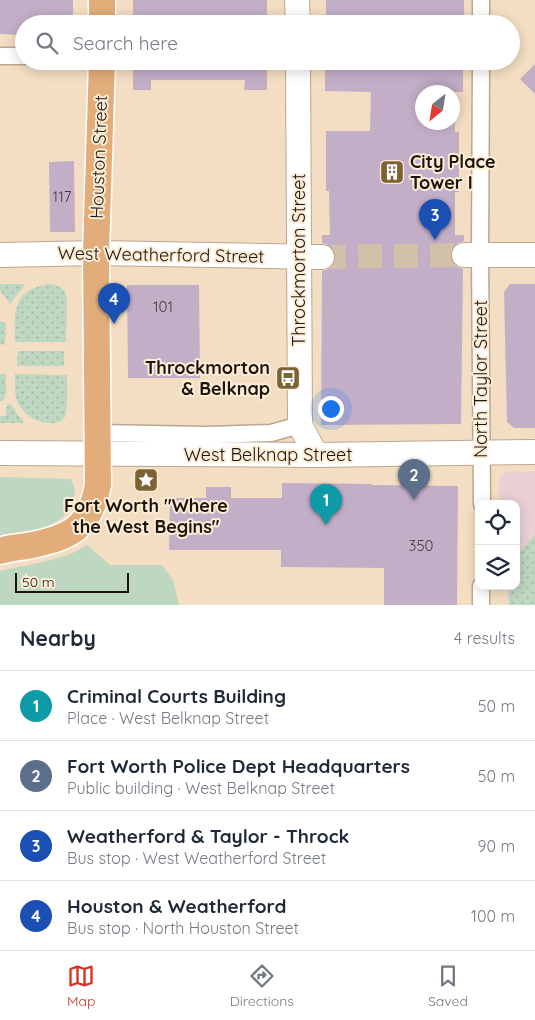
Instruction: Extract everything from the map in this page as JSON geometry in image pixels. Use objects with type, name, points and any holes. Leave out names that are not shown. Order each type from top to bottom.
[{"type":"main road","points":[[102,0],[102,15]]},
{"type":"main road","points":[[297,0],[298,15]]},
{"type":"main road","name":"Houston Street","points":[[0,551],[46,542],[73,531],[86,518],[96,497],[98,485],[96,253],[102,70]]},
{"type":"main road","name":"Throckmorton Street","points":[[299,70],[310,257],[300,425],[316,455]]},
{"type":"main road","name":"West Weatherford Street","points":[[0,255],[96,253],[310,257]]},
{"type":"main road","points":[[472,255],[535,255]]},
{"type":"main road","name":"West Belknap Street","points":[[0,453],[97,444],[316,455],[535,452]]},
{"type":"street","points":[[481,0],[481,15]]},
{"type":"street","points":[[0,56],[15,56]]},
{"type":"street","name":"North Taylor Street","points":[[481,70],[472,255],[482,452],[482,500]]},
{"type":"street","points":[[97,444],[208,435],[262,434],[300,425]]},
{"type":"street","points":[[481,590],[481,605]]},
{"type":"shaded area","points":[[535,471],[535,605],[509,605],[507,590],[520,590],[520,500],[499,500],[499,479],[504,472]]},
{"type":"green space","points":[[0,284],[23,284],[24,286],[10,304],[0,290]]},
{"type":"green space","points":[[51,284],[62,288],[66,295],[66,342],[15,342],[15,320],[18,303],[29,290]]},
{"type":"green space","points":[[0,322],[6,323],[5,345],[0,344]]},
{"type":"green space","points":[[18,351],[64,351],[64,366],[17,366]]},
{"type":"green space","points":[[0,374],[6,374],[6,394],[3,401],[0,401]]},
{"type":"green space","points":[[15,374],[67,375],[65,417],[58,422],[47,423],[28,415],[21,408],[16,398]]},
{"type":"green space","points":[[8,404],[11,404],[23,420],[23,423],[0,423],[0,417],[6,416]]},
{"type":"green space","points":[[0,477],[71,479],[75,488],[74,496],[67,513],[44,529],[0,535]]},
{"type":"green space","points":[[535,534],[535,605],[509,605],[510,590],[520,590],[520,553]]},
{"type":"green space","points":[[87,545],[110,565],[162,565],[173,580],[179,605],[0,605],[0,571],[71,554]]},
{"type":"building","points":[[0,0],[73,0],[73,15],[15,15],[15,35],[0,34]]},
{"type":"building","points":[[133,0],[267,0],[267,15],[133,15]]},
{"type":"building","points":[[326,0],[464,0],[464,15],[326,15]]},
{"type":"building","points":[[535,64],[535,94],[520,79]]},
{"type":"building","points":[[133,70],[267,70],[267,90],[244,90],[245,80],[151,80],[151,90],[133,90]]},
{"type":"building","points":[[325,70],[463,70],[463,92],[460,92],[460,85],[415,85],[415,130],[455,130],[455,132],[459,132],[459,192],[455,192],[455,235],[464,235],[464,241],[452,248],[450,255],[452,262],[457,267],[463,269],[461,424],[321,425],[322,271],[329,269],[334,264],[336,258],[334,250],[329,245],[322,243],[322,235],[330,235],[329,191],[326,191],[326,131],[370,131],[371,92],[325,91]]},
{"type":"building","points":[[74,161],[75,232],[50,232],[49,162]]},
{"type":"building","points":[[510,284],[535,284],[535,428],[514,428],[507,422],[504,292]]},
{"type":"building","points":[[127,285],[199,285],[200,378],[128,378]]},
{"type":"building","points":[[282,483],[458,486],[457,605],[384,605],[384,568],[281,567],[281,550],[169,550],[170,498],[206,498],[206,487],[231,487],[231,498],[282,498]]},
{"type":"tunnel","points":[[322,257],[464,255]]},
{"type":"place","name":"City Place Tower I","points":[[392,172]]},
{"type":"place","name":"Weatherford & Taylor - Throck","points":[[435,240]]},
{"type":"place","name":"Houston & Weatherford","points":[[114,324]]},
{"type":"place","name":"Throckmorton & Belknap","points":[[288,378]]},
{"type":"place","name":"Fort Worth \"Where the West Begins\"","points":[[146,480]]},
{"type":"place","name":"Fort Worth Police Dept Headquarters","points":[[414,500]]},
{"type":"place","name":"Criminal Courts Building","points":[[326,525]]}]
